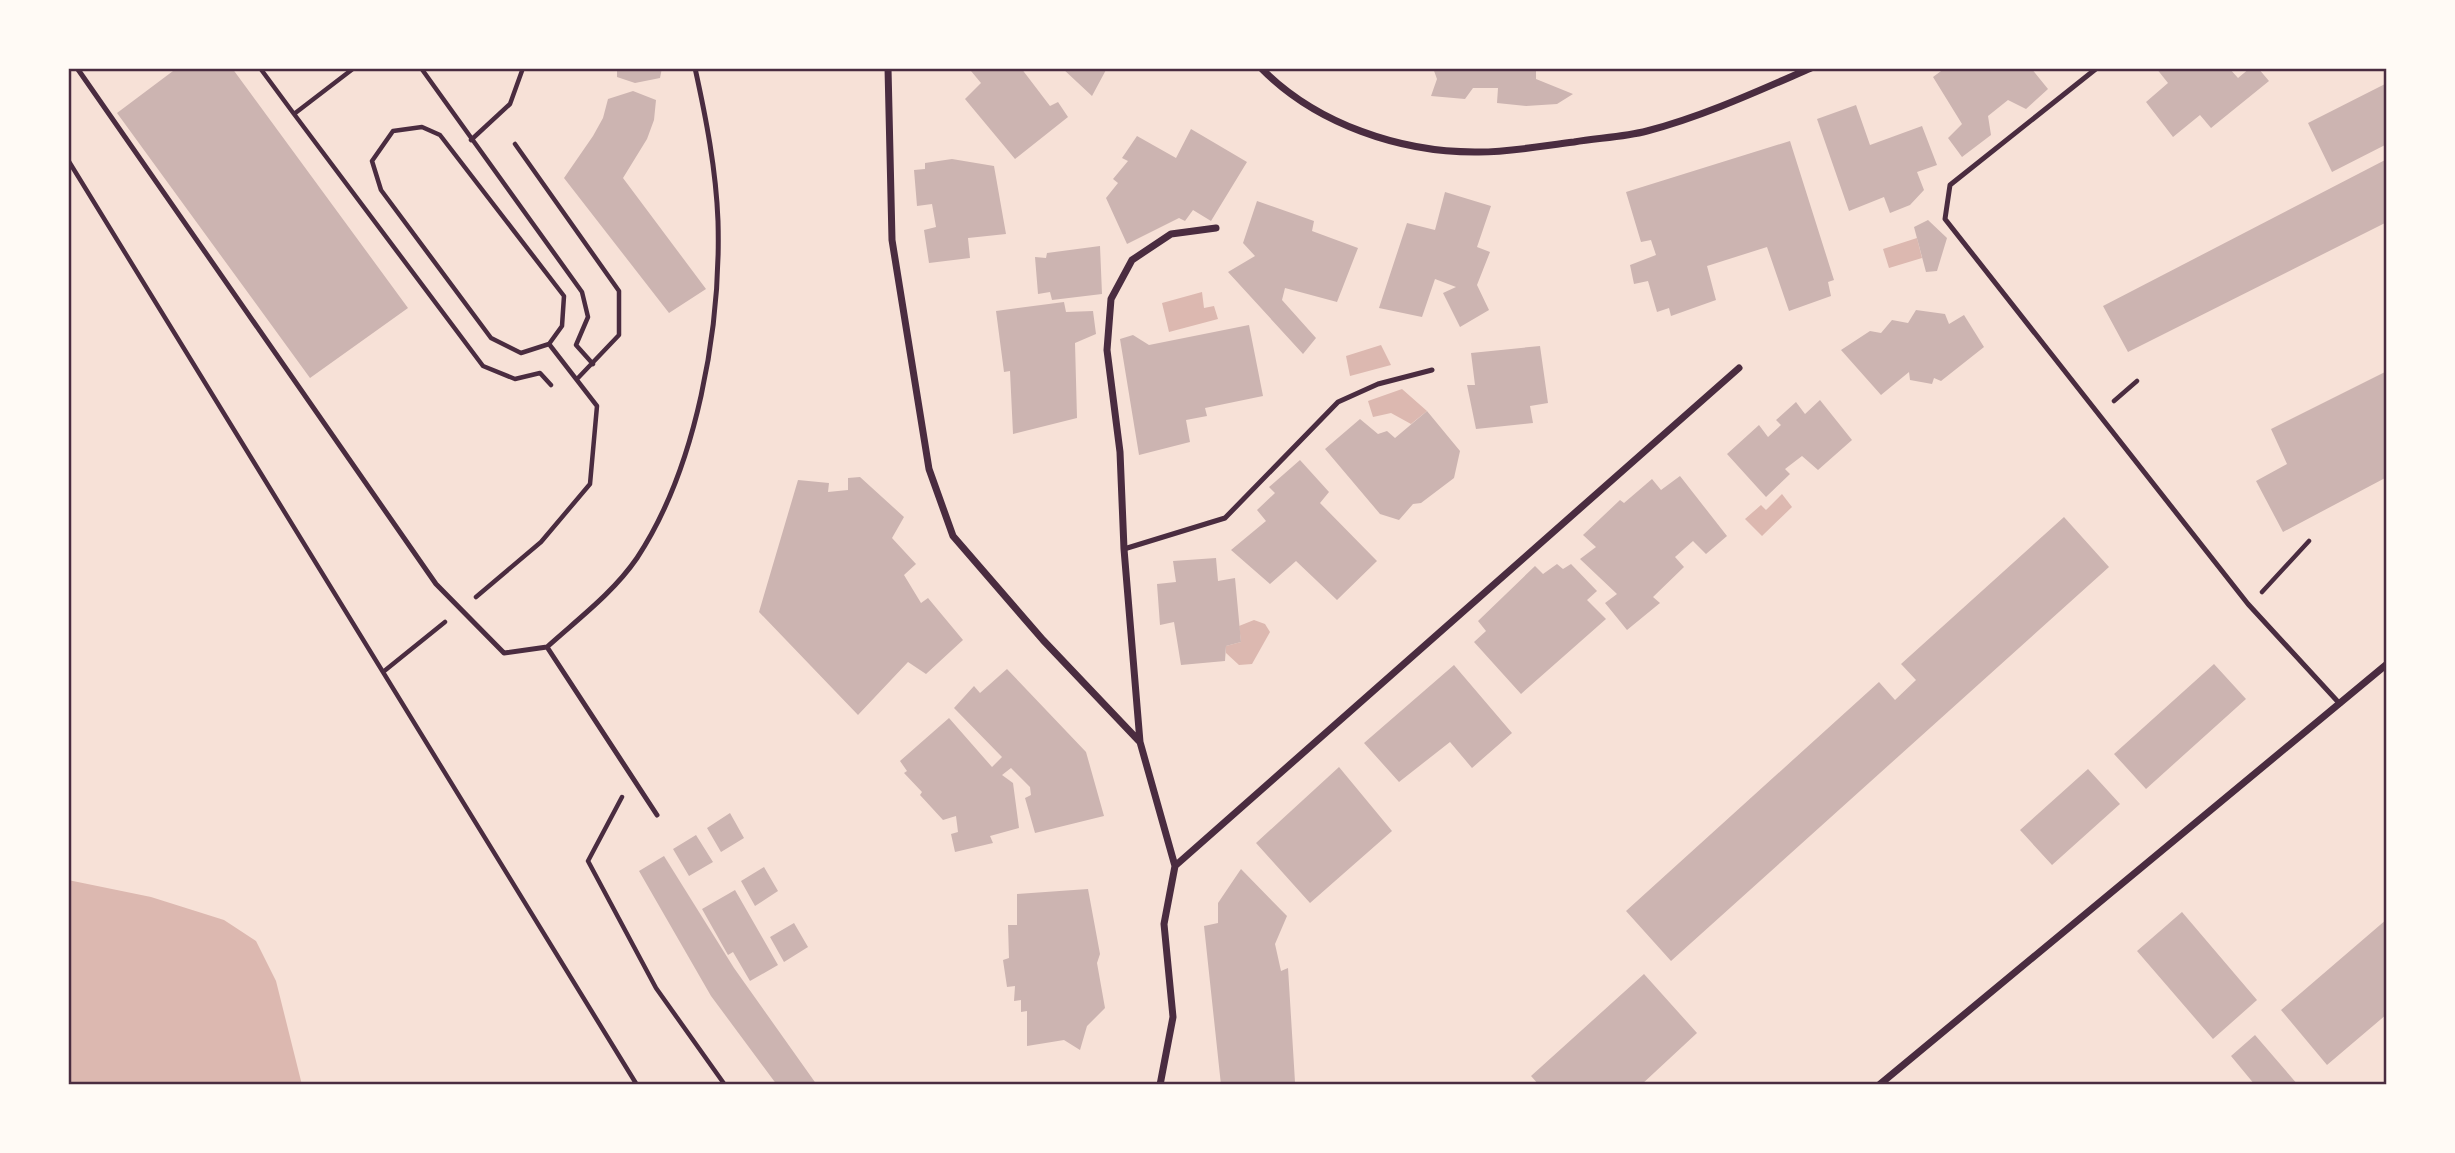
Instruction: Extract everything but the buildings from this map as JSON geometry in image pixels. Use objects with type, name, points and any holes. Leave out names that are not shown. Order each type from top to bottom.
[{"type":"street","points":[[888,68],[892,240],[929,469],[953,536],[1043,640],[1140,742]]},
{"type":"street","points":[[1261,68],[1280,87],[1344,126],[1402,143],[1476,153],[1646,131],[1731,103],[1811,68]]},
{"type":"street","points":[[1160,1085],[1173,1017],[1164,924],[1175,866],[1140,742],[1124,549],[1120,452],[1107,350],[1111,299],[1132,260],[1171,234],[1216,229]]},
{"type":"street","points":[[1175,866],[1739,368]]},
{"type":"street","points":[[1880,1085],[2387,664]]},
{"type":"lane","points":[[77,68],[436,584],[503,653],[547,648],[612,589],[636,559],[654,529],[678,476],[697,407],[709,344],[716,280],[718,221],[713,162],[695,68]]},
{"type":"lane","points":[[2097,68],[1950,185],[1945,219],[2248,604],[2340,704]]},
{"type":"lane","points":[[1124,549],[1225,518],[1338,402],[1378,384],[1432,370]]},
{"type":"lane","points":[[547,648],[657,815]]},
{"type":"path","points":[[260,68],[483,366],[515,379],[540,373],[551,385]]},
{"type":"path","points":[[343,68],[346,74]]},
{"type":"path","points":[[294,114],[355,68]]},
{"type":"path","points":[[421,68],[582,292],[587,317],[576,345],[593,364]]},
{"type":"path","points":[[471,140],[510,104],[523,68]]},
{"type":"path","points":[[422,127],[440,135],[564,296],[562,326],[549,344],[521,353],[491,338],[380,190],[372,161],[393,131],[422,127]]},
{"type":"path","points":[[515,144],[619,291],[619,335],[578,378]]},
{"type":"path","points":[[68,160],[636,1085]]},
{"type":"path","points":[[383,672],[541,542],[590,484],[597,406],[578,378],[549,344]]},
{"type":"path","points":[[2100,413],[2137,381]]},
{"type":"path","points":[[2248,604],[2309,541]]},
{"type":"path","points":[[633,778],[588,861],[656,988],[725,1085]]},
{"type":"shaded area","points":[[1917,238],[1922,258],[1889,268],[1883,249]]},
{"type":"shaded area","points":[[1202,292],[1204,308],[1214,306],[1218,319],[1169,332],[1162,303]]},
{"type":"shaded area","points":[[1381,345],[1391,365],[1350,376],[1346,356]]},
{"type":"shaded area","points":[[1402,389],[1427,411],[1411,424],[1391,413],[1373,417],[1368,401]]},
{"type":"shaded area","points":[[1782,494],[1792,507],[1762,536],[1745,519],[1761,505],[1766,510]]},
{"type":"shaded area","points":[[1254,620],[1265,624],[1270,632],[1252,664],[1239,665],[1226,653],[1226,646],[1241,642],[1239,626]]},
{"type":"shaded area","points":[[68,880],[151,897],[224,920],[256,941],[276,981],[302,1085],[68,1085]]}]
